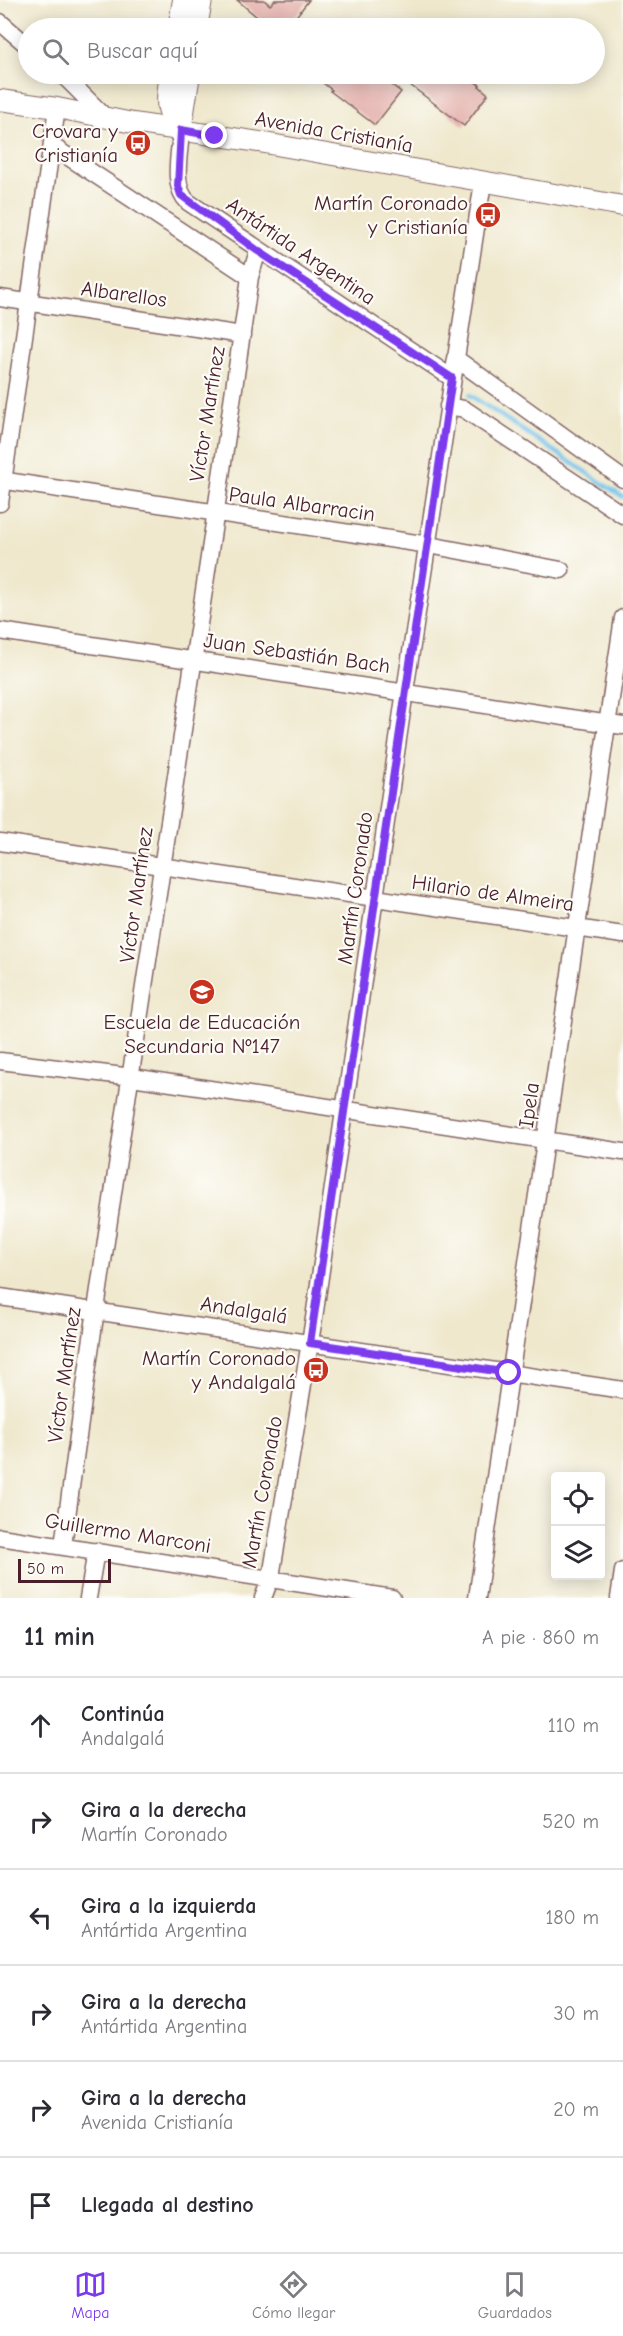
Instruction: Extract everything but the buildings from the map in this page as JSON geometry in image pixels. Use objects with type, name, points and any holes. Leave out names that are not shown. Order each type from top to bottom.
[{"type":"main road","points":[[180,18],[183,0]]},
{"type":"main road","points":[[199,18],[202,0]]},
{"type":"main road","points":[[169,84],[166,108],[171,119],[181,130]]},
{"type":"main road","points":[[181,130],[188,84]]},
{"type":"main road","name":"Avenida Cristianía","points":[[0,100],[62,108],[623,206]]},
{"type":"street","points":[[0,22],[18,37]]},
{"type":"street","points":[[0,503],[52,147],[62,108],[73,94],[69,84]]},
{"type":"street","points":[[73,84],[105,117]]},
{"type":"street","points":[[167,222],[181,195],[178,186],[181,130]]},
{"type":"street","points":[[52,147],[250,277]]},
{"type":"street","name":"Martín Coronado","points":[[263,1598],[271,1577],[310,1343],[405,691],[483,182]]},
{"type":"street","name":"Antártida Argentina","points":[[181,195],[258,251],[452,378]]},
{"type":"street","name":"Víctor Martínez","points":[[63,1546],[95,1310],[132,1077],[250,277],[258,251]]},
{"type":"street","name":"Albarellos","points":[[0,298],[242,335]]},
{"type":"street","points":[[455,358],[623,479]]},
{"type":"street","points":[[448,406],[464,409],[623,515]]},
{"type":"street","name":"Paula Albarracin","points":[[2,480],[429,545],[561,570]]},
{"type":"street","name":"Ipela","points":[[477,1598],[623,618]]},
{"type":"street","name":"Juan Sebastián Bach","points":[[0,632],[405,691],[623,726]]},
{"type":"street","name":"Hilario de Almeira","points":[[0,842],[623,935]]},
{"type":"street","points":[[0,1061],[132,1077],[623,1152]]},
{"type":"street","name":"Andalgalá","points":[[0,1297],[623,1390]]},
{"type":"street","name":"Guillermo Marconi","points":[[0,1537],[271,1577],[333,1593],[392,1598]]},
{"type":"street","points":[[88,1598],[96,1551]]},
{"type":"street","points":[[619,1598],[623,1571]]},
{"type":"waterway","points":[[470,395],[623,497]]},
{"type":"place","name":"Crovara y Cristianía","points":[[138,143]]},
{"type":"place","name":"Martín Coronado y Cristianía","points":[[488,215]]},
{"type":"place","name":"Escuela de Educación Secundaria Nº147","points":[[202,992]]},
{"type":"place","name":"Martín Coronado y Andalgalá","points":[[316,1370]]},
{"type":"route","points":[[215,136],[181,130],[178,186],[181,195],[258,251],[452,378],[310,1343],[509,1373]]}]
